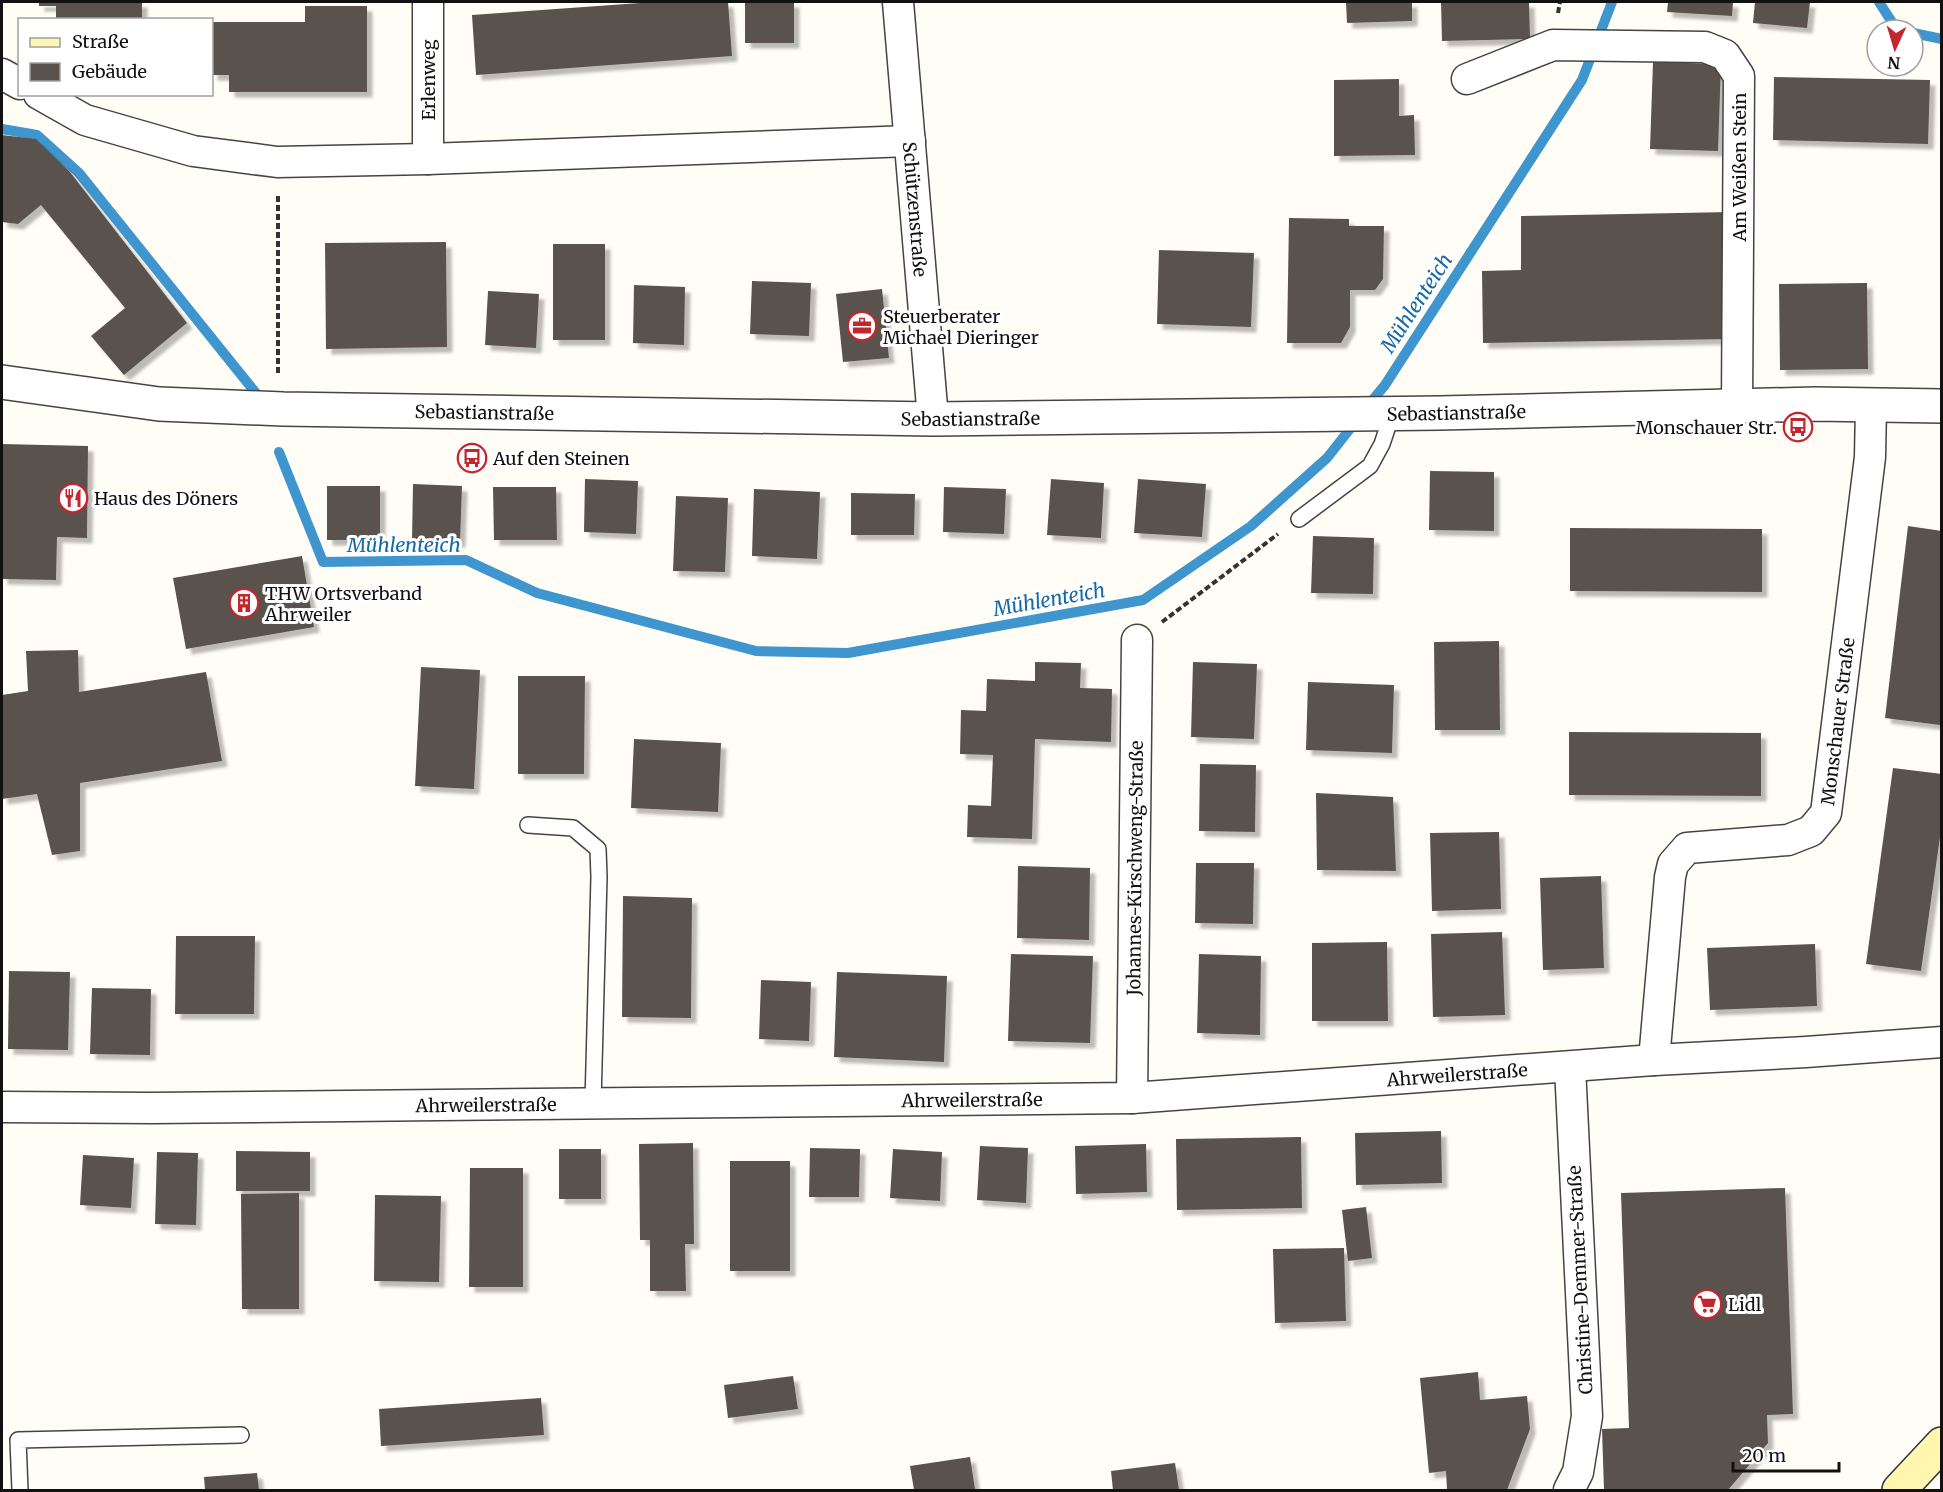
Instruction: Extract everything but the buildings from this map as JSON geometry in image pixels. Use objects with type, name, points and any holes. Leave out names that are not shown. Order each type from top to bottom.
[{"type":"main road","points":[[1899,1491],[1941,1444]]},
{"type":"street","name":"Erlenweg","points":[[428,2],[428,159]]},
{"type":"street","name":"Schützenstraße","points":[[898,2],[933,419]]},
{"type":"street","name":"Am Weißen Stein","points":[[1467,79],[1553,45],[1705,47],[1725,55],[1739,76],[1737,406]]},
{"type":"street","points":[[2,74],[18,83]]},
{"type":"street","points":[[43,96],[85,120],[193,151],[277,162],[428,159],[910,141]]},
{"type":"street","name":"Sebastianstraße","points":[[2,382],[159,404],[283,409],[933,419],[1372,414],[1815,404],[1941,406]]},
{"type":"street","name":"Monschauer Straße","points":[[1654,1060],[1673,864],[1687,848],[1788,840],[1811,831],[1826,813],[1870,456],[1871,406]]},
{"type":"street","name":"Johannes-Kirschweng-Straße","points":[[1132,1098],[1137,640]]},
{"type":"street","name":"Ahrweilerstraße","points":[[2,1107],[1132,1098],[1654,1060],[1941,1042]]},
{"type":"street","name":"Christine-Demmer-Straße","points":[[1569,1491],[1578,1472],[1587,1416],[1570,1067]]},
{"type":"lane","points":[[1299,519],[1370,466],[1382,444],[1372,414]]},
{"type":"lane","points":[[528,825],[573,828],[598,849],[593,1103]]},
{"type":"lane","points":[[2,1440],[241,1435]]},
{"type":"lane","points":[[18,1440],[20,1491]]},
{"type":"path","points":[[277,162],[277,369],[283,409]]},
{"type":"path","points":[[1137,640],[1299,519]]},
{"type":"waterway","name":"Mühlenteich","points":[[1366,408],[1385,385],[1582,80],[1612,2]]},
{"type":"waterway","name":"Mühlenteich","points":[[1879,2],[1889,18]]},
{"type":"waterway","name":"Mühlenteich","points":[[1925,35],[1942,39]]},
{"type":"waterway","name":"Mühlenteich","points":[[2,129],[37,135],[79,173],[255,392]]},
{"type":"waterway","name":"Mühlenteich","points":[[279,452],[323,562],[466,560],[537,593],[756,651],[848,653],[1143,600],[1251,526],[1327,458],[1357,420]]},
{"type":"place","name":"Steuerberater Michael Dieringer","points":[[862,326]]},
{"type":"place","name":"Monschauer Str.","points":[[1798,427]]},
{"type":"place","name":"Auf den Steinen","points":[[472,458]]},
{"type":"place","name":"Haus des Döners","points":[[73,498]]},
{"type":"place","name":"THW Ortsverband Ahrweiler","points":[[244,603]]},
{"type":"place","name":"Lidl","points":[[1707,1304]]}]
